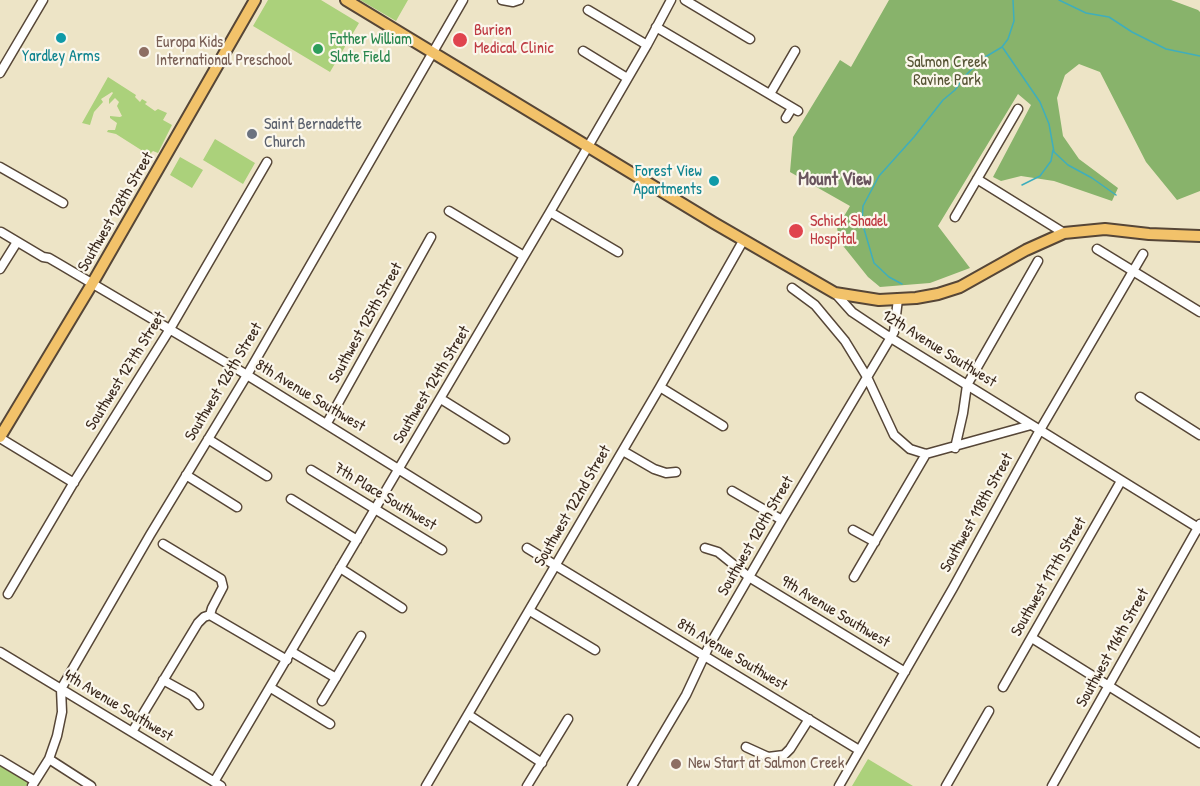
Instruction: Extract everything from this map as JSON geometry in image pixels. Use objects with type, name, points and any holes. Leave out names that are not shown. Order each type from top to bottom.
[{"type":"main road","name":"Southwest 128th Street","points":[[0,437],[92,284],[255,0]]},
{"type":"main road","points":[[346,0],[587,147],[835,294],[866,299],[916,298],[960,287],[1026,250],[1064,233],[1105,229],[1200,236]]},
{"type":"street","points":[[0,73],[43,0]]},
{"type":"street","name":"Southwest 126th Street","points":[[33,783],[49,759],[57,736],[62,712],[61,689],[247,375],[463,0]]},
{"type":"street","points":[[501,0],[516,1]]},
{"type":"street","name":"Southwest 124th Street","points":[[217,784],[340,568],[647,45],[670,0]]},
{"type":"street","points":[[686,0],[750,39]]},
{"type":"street","points":[[588,10],[647,45]]},
{"type":"street","points":[[656,27],[795,109],[786,118]]},
{"type":"street","points":[[584,51],[627,78]]},
{"type":"street","points":[[770,94],[795,51]]},
{"type":"street","points":[[956,217],[1018,109]]},
{"type":"street","name":"Southwest 127th Street","points":[[8,594],[170,329],[267,162]]},
{"type":"street","points":[[0,167],[63,203]]},
{"type":"street","points":[[977,179],[1064,233]]},
{"type":"street","points":[[449,211],[524,256]]},
{"type":"street","points":[[550,212],[618,252]]},
{"type":"street","name":"8th Avenue Southwest","points":[[1,232],[327,423],[477,518]]},
{"type":"street","name":"Southwest 125th Street","points":[[327,423],[430,237]]},
{"type":"street","name":"Southwest 122nd Street","points":[[426,786],[744,241]]},
{"type":"street","points":[[0,269],[17,242]]},
{"type":"street","points":[[1097,249],[1200,312]]},
{"type":"street","name":"Southwest 118th Street","points":[[839,786],[1040,430],[1143,254]]},
{"type":"street","points":[[955,448],[967,385],[1038,261]]},
{"type":"street","points":[[792,288],[815,306],[834,328],[867,377],[894,435],[910,449],[926,454],[955,448],[1031,425]]},
{"type":"street","name":"12th Avenue Southwest","points":[[835,294],[852,312],[891,338],[1199,527]]},
{"type":"street","name":"Southwest 120th Street","points":[[632,786],[686,694],[749,577],[891,338],[896,327],[898,299]]},
{"type":"street","points":[[660,387],[723,426]]},
{"type":"street","points":[[1140,397],[1200,435]]},
{"type":"street","points":[[441,399],[505,440]]},
{"type":"street","points":[[0,437],[74,483]]},
{"type":"street","points":[[208,439],[267,476]]},
{"type":"street","points":[[623,451],[654,469],[666,473],[676,472]]},
{"type":"street","points":[[854,577],[926,454]]},
{"type":"street","name":"7th Place Southwest","points":[[311,470],[442,550]]},
{"type":"street","points":[[186,475],[237,507]]},
{"type":"street","name":"Southwest 117th Street","points":[[1003,687],[1121,481]]},
{"type":"street","points":[[732,491],[782,520]]},
{"type":"street","points":[[291,499],[357,540]]},
{"type":"street","name":"Southwest 116th Street","points":[[1052,786],[1199,527]]},
{"type":"street","points":[[853,530],[875,542]]},
{"type":"street","points":[[163,544],[221,579],[223,587],[210,615]]},
{"type":"street","name":"8th Avenue Southwest","points":[[527,548],[859,750]]},
{"type":"street","name":"9th Avenue Southwest","points":[[705,548],[718,552],[749,577],[905,672]]},
{"type":"street","points":[[340,568],[402,608]]},
{"type":"street","points":[[530,611],[595,650]]},
{"type":"street","points":[[132,732],[198,622],[210,615],[336,678]]},
{"type":"street","points":[[322,701],[361,636]]},
{"type":"street","points":[[1032,638],[1200,743]]},
{"type":"street","name":"4th Avenue Southwest","points":[[0,652],[217,784]]},
{"type":"street","points":[[163,680],[192,696],[199,705]]},
{"type":"street","points":[[271,688],[330,724]]},
{"type":"street","points":[[946,786],[989,711]]},
{"type":"street","points":[[468,716],[542,763]]},
{"type":"street","points":[[746,747],[768,757],[784,755],[809,719]]},
{"type":"street","points":[[527,786],[568,720]]},
{"type":"street","points":[[49,759],[91,786]]},
{"type":"street","points":[[0,760],[33,783]]},
{"type":"green space","name":"Father William Slate Field","points":[[268,0],[321,0],[359,23],[330,72],[253,26]]},
{"type":"green space","points":[[360,0],[408,0],[396,21]]},
{"type":"green space","name":"Salmon Creek Ravine Park","points":[[889,0],[1171,0],[1198,10],[1200,12],[1200,191],[1177,200],[1146,162],[1100,72],[1079,64],[1065,75],[1057,98],[1063,136],[1079,159],[1118,188],[1112,201],[1054,181],[1021,176],[1001,181],[993,177],[1031,105],[1018,94],[938,226],[970,268],[930,283],[880,287],[868,277],[840,242],[837,228],[850,206],[790,172],[793,137],[840,60],[851,67]]},
{"type":"green space","points":[[108,77],[136,95],[135,97],[140,102],[142,99],[155,111],[158,109],[167,113],[163,120],[172,125],[158,153],[153,151],[149,155],[116,134],[107,132],[115,130],[117,123],[110,116],[122,116],[117,106],[119,102],[115,98],[109,104],[112,92],[101,99],[103,102],[94,112],[90,125],[82,123]]},
{"type":"green space","points":[[215,139],[255,163],[243,184],[203,160]]},
{"type":"green space","points":[[180,157],[203,170],[192,188],[170,175]]},
{"type":"green space","points":[[868,759],[913,786],[852,786]]},
{"type":"green space","points":[[0,764],[29,782],[26,786],[0,786]]},
{"type":"waterway","points":[[902,284],[889,277],[874,263],[862,222],[863,206],[879,176],[943,100],[955,90],[982,59],[1002,47],[1008,39],[1014,21],[1013,0]]},
{"type":"waterway","points":[[1059,0],[1086,13],[1109,17],[1132,32],[1166,49],[1200,56]]},
{"type":"waterway","points":[[1003,48],[1040,102],[1049,124],[1054,152],[1068,165],[1116,195]]},
{"type":"waterway","points":[[1022,185],[1040,176],[1051,161],[1053,150]]},
{"type":"place","name":"Yardley Arms","points":[[61,38]]},
{"type":"place","name":"Burien Medical Clinic","points":[[460,40]]},
{"type":"place","name":"Father William Slate Field","points":[[318,49]]},
{"type":"place","name":"Europa Kids International Preschool","points":[[144,52]]},
{"type":"place","name":"Saint Bernadette Church","points":[[252,134]]},
{"type":"place","name":"Forest View Apartments","points":[[714,181]]},
{"type":"place","name":"Schick Shadel Hospital","points":[[796,231]]},
{"type":"place","name":"New Start at Salmon Creek","points":[[676,764]]},
{"type":"district","name":"Mount View","points":[[835,180]]}]
